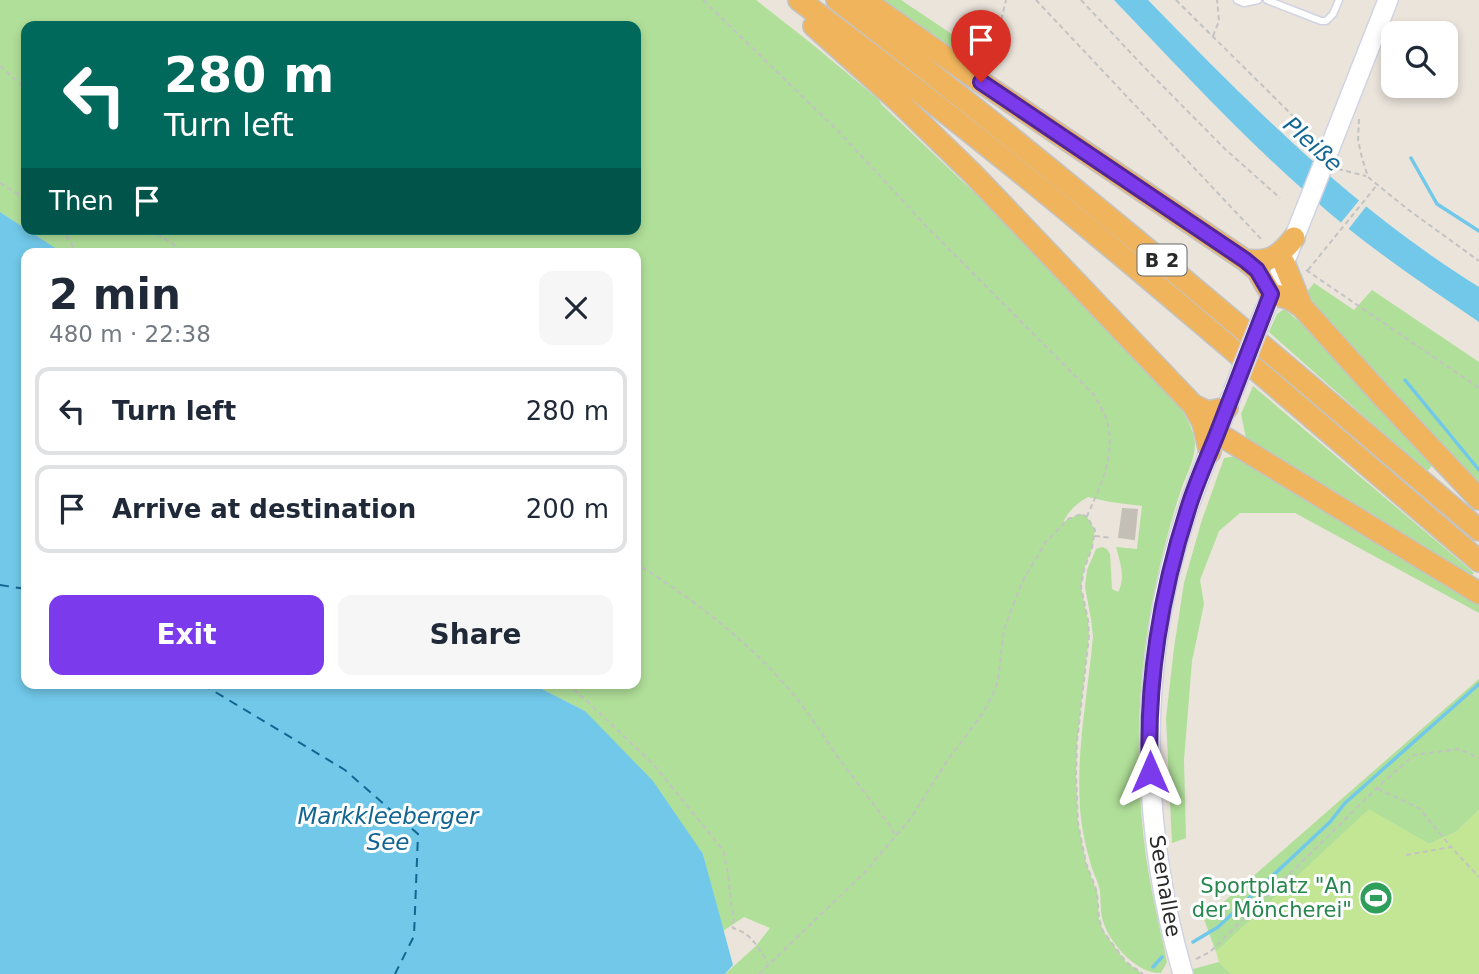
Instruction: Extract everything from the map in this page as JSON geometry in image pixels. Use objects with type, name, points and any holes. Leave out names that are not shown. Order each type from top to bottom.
[{"type":"highway","points":[[787,0],[897,100],[973,174],[1193,405],[1214,443],[1479,593]]},
{"type":"highway","name":"B 2","points":[[799,0],[916,88],[1098,237],[1479,561]]},
{"type":"highway","name":"B 2","points":[[837,0],[1094,203],[1479,530]]},
{"type":"highway","points":[[864,0],[1245,260],[1257,270],[1269,301],[1288,298],[1302,307],[1479,499]]},
{"type":"highway","points":[[1245,260],[1266,260],[1286,251],[1302,307]]},
{"type":"highway","points":[[1193,405],[1208,412],[1230,400]]},
{"type":"main road","name":"Seenallee","points":[[1179,959],[1157,858],[1149,756],[1150,709],[1167,589],[1188,508],[1286,251],[1306,208],[1323,156],[1388,0]]},
{"type":"lane","points":[[1237,0],[1244,3],[1258,0]]},
{"type":"lane","points":[[1267,0],[1326,21],[1333,14],[1339,0]]},
{"type":"path","points":[[703,0],[841,134],[928,228],[1094,395],[1108,423],[1110,451],[1105,477],[1087,517]]},
{"type":"path","points":[[992,61],[1006,0]]},
{"type":"path","points":[[1036,0],[1265,243],[1286,251]]},
{"type":"path","points":[[1082,0],[1225,149],[1280,198]]},
{"type":"path","points":[[1176,0],[1291,114],[1323,156],[1368,177],[1479,261]]},
{"type":"path","points":[[1213,37],[1219,21],[1217,0]]},
{"type":"path","points":[[0,66],[21,85]]},
{"type":"path","points":[[0,183],[21,197]]},
{"type":"path","points":[[1377,185],[1307,271],[1479,388]]},
{"type":"path","points":[[159,235],[179,248]]},
{"type":"path","points":[[759,974],[864,873],[911,818],[992,696],[998,681],[1004,629],[1022,582],[1045,543],[1068,519],[1081,514],[1087,517],[1095,530],[1081,587],[1089,636],[1077,742],[1077,816],[1086,863],[1097,892],[1099,919],[1103,931],[1126,962],[1143,974]]},
{"type":"path","points":[[1094,536],[1112,538]]},
{"type":"path","points":[[641,567],[712,617],[767,665],[806,711],[895,836]]},
{"type":"path","points":[[573,689],[653,764],[723,850],[733,928],[752,938],[769,964]]},
{"type":"path","points":[[1179,959],[1210,952],[1414,755],[1459,749],[1479,758]]},
{"type":"path","points":[[1377,788],[1419,808],[1479,877]]},
{"type":"path","points":[[1406,855],[1451,847]]},
{"type":"green space","points":[[0,0],[756,0],[878,99],[981,199],[1179,405],[1189,424],[1195,444],[1194,456],[1173,515],[1154,593],[1144,659],[1139,725],[1142,824],[1148,870],[1167,962],[1161,973],[1151,972],[1132,962],[1116,946],[1105,927],[1101,915],[1100,891],[1082,828],[1079,786],[1093,636],[1085,587],[1087,570],[1096,549],[1107,549],[1110,554],[1112,589],[1118,592],[1122,576],[1116,547],[1137,549],[1142,506],[1088,497],[1073,508],[1063,523],[1081,514],[1087,517],[1095,530],[1081,587],[1089,636],[1077,742],[1078,823],[1086,863],[1097,892],[1099,919],[1103,931],[1126,962],[1143,974],[725,974],[756,946],[770,928],[744,917],[723,931],[703,854],[585,711],[542,689],[641,689],[641,248],[54,248],[36,235],[641,235],[641,21],[21,21],[21,226],[0,212]]},
{"type":"green space","points":[[875,0],[901,0],[986,57],[982,76]]},
{"type":"green space","points":[[1314,283],[1354,310],[1372,290],[1479,362],[1479,485],[1325,320],[1307,292]]},
{"type":"green space","points":[[1284,309],[1312,332],[1434,463],[1427,472],[1269,332],[1277,314]]},
{"type":"green space","points":[[1253,386],[1474,573],[1468,578],[1246,438],[1241,414]]},
{"type":"green space","points":[[1240,455],[1479,601],[1479,613],[1295,513],[1240,513],[1219,531],[1200,580],[1204,604],[1192,661],[1184,760],[1186,838],[1172,843],[1166,718],[1184,583],[1224,458]]},
{"type":"green space","points":[[1479,679],[1479,810],[1456,832],[1429,844],[1369,810],[1216,952],[1204,919]]},
{"type":"green space","name":"Sportplatz \"An der Möncherei\"","points":[[1369,809],[1429,844],[1456,832],[1479,810],[1479,974],[1231,974],[1219,962],[1216,952]]},
{"type":"green space","points":[[1219,962],[1231,974],[1182,972]]},
{"type":"water","points":[[1114,0],[1148,0],[1225,79],[1346,190],[1433,257],[1479,287],[1479,322],[1392,262],[1329,213],[1234,124]]},
{"type":"water","name":"Markkleeberger See","points":[[0,212],[21,226],[21,235],[35,235],[55,248],[21,248],[21,689],[542,689],[585,711],[653,781],[703,854],[733,965],[725,974],[0,974]]},
{"type":"pier","points":[[1361,198],[1368,204],[1347,231],[1339,225]]},
{"type":"building","points":[[1123,509],[1137,510],[1134,539],[1119,537]]},
{"type":"waterway","points":[[1411,158],[1437,204],[1479,231]]},
{"type":"waterway","points":[[1405,380],[1479,470]]},
{"type":"waterway","points":[[1193,942],[1218,927],[1330,822],[1345,803],[1479,684]]},
{"type":"waterway","points":[[1153,967],[1162,957]]},
{"type":"ferry route","points":[[0,585],[21,588]]},
{"type":"ferry route","points":[[210,689],[345,770],[418,834],[414,936],[395,974]]},
{"type":"place","name":"Sportplatz \"An der Möncherei\"","points":[[1376,898]]},
{"type":"route","points":[[981,82],[1245,260],[1257,270],[1271,294],[1188,508],[1174,561],[1155,663],[1150,709],[1150,772]]},
{"type":"water label","name":"Pleiße","points":[[1313,144]]}]
